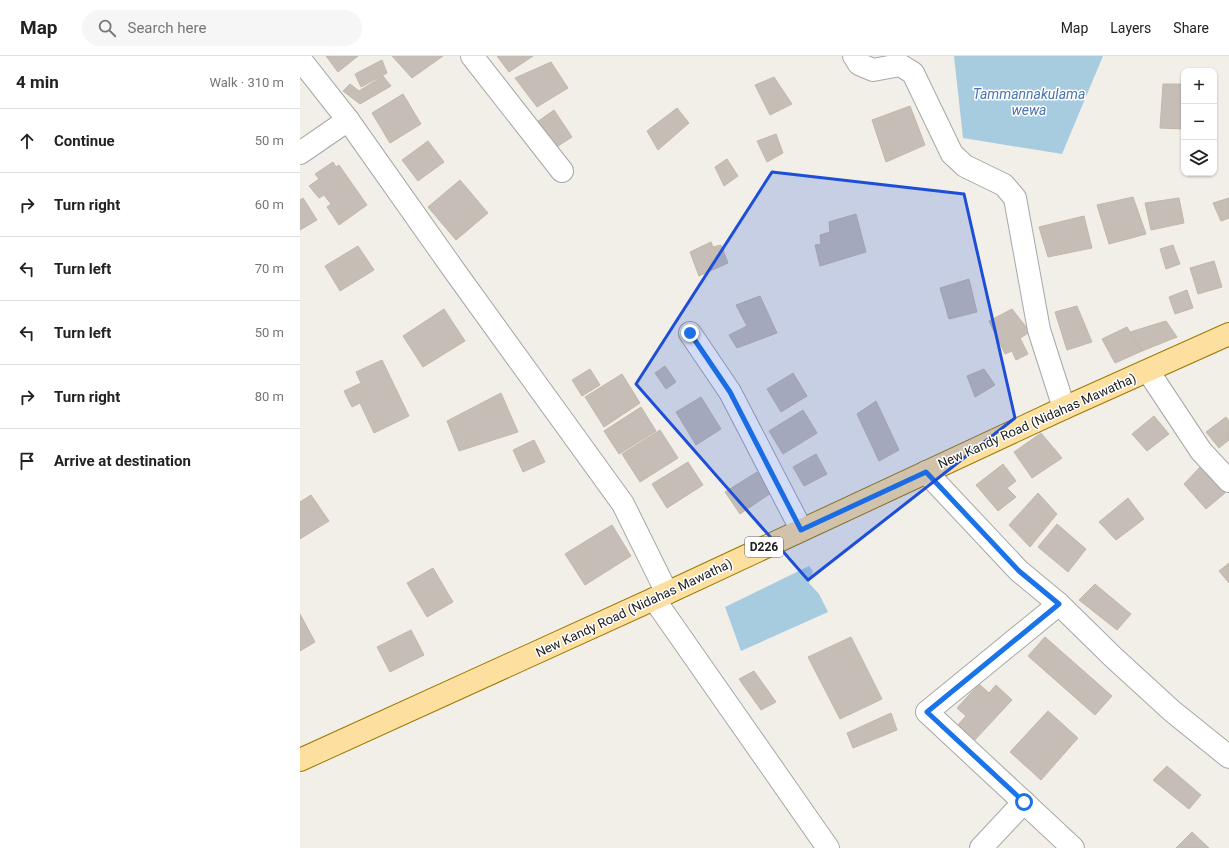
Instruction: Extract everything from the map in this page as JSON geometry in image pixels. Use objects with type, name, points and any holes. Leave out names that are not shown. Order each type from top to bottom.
[{"type":"main road","name":"New Kandy Road (Nidahas Mawatha)","points":[[300,760],[461,688],[1064,408],[1229,334]]},
{"type":"street","points":[[472,56],[562,171]]},
{"type":"street","points":[[854,56],[858,64],[874,70],[900,66],[913,73],[952,154],[965,166],[1004,185],[1015,198],[1039,330],[1064,408]]},
{"type":"street","points":[[300,59],[348,120],[456,273],[623,504],[660,596],[828,848]]},
{"type":"street","points":[[300,153],[348,120]]},
{"type":"street","points":[[690,333],[730,392],[801,530]]},
{"type":"street","points":[[1148,371],[1201,451],[1229,481]]},
{"type":"street","points":[[926,472],[1019,571],[1059,604],[1113,657],[1172,711],[1229,757]]},
{"type":"street","points":[[1059,604],[927,712],[1073,848]]},
{"type":"street","points":[[981,848],[1024,802]]},
{"type":"highlighted area","points":[[772,172],[964,194],[1015,418],[808,580],[636,384]]},
{"type":"water","name":"Tammannakulama wewa","points":[[954,56],[1103,56],[1062,154],[963,138]]},
{"type":"water","points":[[809,566],[813,571],[809,583],[819,594],[828,612],[741,651],[725,607]]},
{"type":"building","points":[[326,56],[358,56],[338,72]]},
{"type":"building","points":[[392,56],[443,56],[412,78]]},
{"type":"building","points":[[497,56],[533,56],[509,72]]},
{"type":"building","points":[[382,60],[387,73],[361,87],[355,74]]},
{"type":"building","points":[[551,62],[568,88],[537,107],[515,78]]},
{"type":"building","points":[[383,76],[391,86],[360,104],[343,91],[350,84],[359,91]]},
{"type":"building","points":[[774,77],[792,104],[770,115],[755,85]]},
{"type":"building","points":[[1163,84],[1181,84],[1181,129],[1160,128]]},
{"type":"building","points":[[403,94],[421,124],[390,143],[372,113]]},
{"type":"building","points":[[910,106],[925,145],[886,162],[872,120]]},
{"type":"building","points":[[677,108],[689,123],[658,150],[647,131]]},
{"type":"building","points":[[554,110],[572,137],[555,148],[537,122]]},
{"type":"building","points":[[776,134],[783,153],[767,162],[757,141]]},
{"type":"building","points":[[428,141],[444,162],[418,181],[402,160]]},
{"type":"building","points":[[727,159],[738,176],[724,186],[715,167]]},
{"type":"building","points":[[333,162],[336,167],[339,165],[367,205],[339,225],[327,207],[331,204],[324,195],[319,198],[309,186],[319,179],[315,174]]},
{"type":"building","points":[[460,180],[488,213],[456,240],[428,207]]},
{"type":"building","points":[[1133,197],[1146,234],[1109,244],[1097,205]]},
{"type":"building","points":[[303,198],[317,220],[300,230],[300,200]]},
{"type":"building","points":[[1179,198],[1184,223],[1151,230],[1145,203]]},
{"type":"building","points":[[1229,198],[1229,218],[1221,221],[1213,203]]},
{"type":"building","points":[[856,214],[866,252],[820,266],[815,245],[821,244],[820,235],[830,232],[829,222]]},
{"type":"building","points":[[1084,216],[1092,248],[1048,257],[1039,227]]},
{"type":"building","points":[[711,242],[713,247],[721,245],[728,263],[699,276],[690,252]]},
{"type":"building","points":[[1173,245],[1180,264],[1166,269],[1160,249]]},
{"type":"building","points":[[358,246],[374,270],[340,291],[325,266]]},
{"type":"building","points":[[1214,261],[1222,287],[1198,294],[1190,268]]},
{"type":"building","points":[[969,279],[977,312],[949,319],[940,288]]},
{"type":"building","points":[[1187,290],[1193,308],[1175,314],[1169,297]]},
{"type":"building","points":[[760,296],[777,333],[737,348],[729,335],[747,326],[736,305]]},
{"type":"building","points":[[1077,306],[1092,342],[1067,350],[1055,312]]},
{"type":"building","points":[[444,309],[465,341],[423,367],[403,336]]},
{"type":"building","points":[[1012,309],[1030,332],[1020,338],[1028,354],[1016,360],[1012,351],[1005,354],[989,321]]},
{"type":"building","points":[[1166,321],[1177,337],[1142,351],[1130,332]]},
{"type":"building","points":[[1127,327],[1142,351],[1115,363],[1102,339]]},
{"type":"building","points":[[382,360],[409,416],[374,433],[360,403],[352,407],[344,391],[361,383],[356,372]]},
{"type":"building","points":[[665,366],[676,382],[666,389],[655,373]]},
{"type":"building","points":[[590,369],[600,385],[582,396],[572,380]]},
{"type":"building","points":[[984,369],[995,385],[975,397],[967,376]]},
{"type":"building","points":[[793,373],[807,396],[781,412],[767,389]]},
{"type":"building","points":[[622,374],[640,403],[604,427],[585,397]]},
{"type":"building","points":[[501,393],[518,432],[459,451],[447,421]]},
{"type":"building","points":[[701,397],[721,429],[696,445],[676,412]]},
{"type":"building","points":[[876,401],[899,450],[879,461],[857,414]]},
{"type":"building","points":[[641,407],[656,431],[619,454],[604,431]]},
{"type":"building","points":[[803,410],[817,433],[783,454],[769,431]]},
{"type":"building","points":[[1154,416],[1169,434],[1147,451],[1132,434]]},
{"type":"building","points":[[1226,417],[1229,421],[1229,440],[1219,448],[1206,432]]},
{"type":"building","points":[[660,430],[678,458],[640,482],[622,454]]},
{"type":"building","points":[[1041,433],[1062,458],[1032,478],[1014,452]]},
{"type":"building","points":[[534,440],[545,462],[523,472],[513,450]]},
{"type":"building","points":[[816,454],[827,474],[804,486],[793,467]]},
{"type":"building","points":[[688,462],[703,485],[667,508],[652,484]]},
{"type":"building","points":[[1003,464],[1016,481],[1007,488],[1016,497],[998,511],[976,485]]},
{"type":"building","points":[[1201,466],[1225,493],[1206,509],[1184,484]]},
{"type":"building","points":[[757,472],[771,493],[740,514],[725,492]]},
{"type":"building","points":[[1038,493],[1057,514],[1030,547],[1009,525]]},
{"type":"building","points":[[311,495],[329,521],[300,539],[300,502]]},
{"type":"building","points":[[1128,498],[1144,519],[1116,540],[1099,522]]},
{"type":"building","points":[[1057,524],[1086,549],[1068,572],[1038,547]]},
{"type":"building","points":[[612,525],[631,556],[585,585],[565,554]]},
{"type":"building","points":[[1229,563],[1229,583],[1219,571]]},
{"type":"building","points":[[433,568],[453,602],[427,617],[407,583]]},
{"type":"building","points":[[1095,584],[1131,614],[1117,630],[1079,600]]},
{"type":"building","points":[[300,614],[315,642],[300,651]]},
{"type":"building","points":[[411,630],[424,655],[390,672],[377,647]]},
{"type":"building","points":[[851,637],[882,699],[840,719],[808,657]]},
{"type":"building","points":[[1045,637],[1112,696],[1095,715],[1028,656]]},
{"type":"building","points":[[754,671],[776,702],[761,710],[739,679]]},
{"type":"building","points":[[979,684],[989,693],[996,685],[1012,700],[972,743],[955,728],[966,716],[957,708]]},
{"type":"building","points":[[1048,711],[1078,738],[1041,780],[1010,752]]},
{"type":"building","points":[[891,713],[897,730],[853,748],[847,733]]},
{"type":"building","points":[[1167,766],[1201,795],[1189,809],[1153,780]]},
{"type":"building","points":[[1192,832],[1209,848],[1176,848]]},
{"type":"route","points":[[690,333],[730,392],[801,530],[926,472],[1019,571],[1059,604],[927,712],[1024,802]]}]
